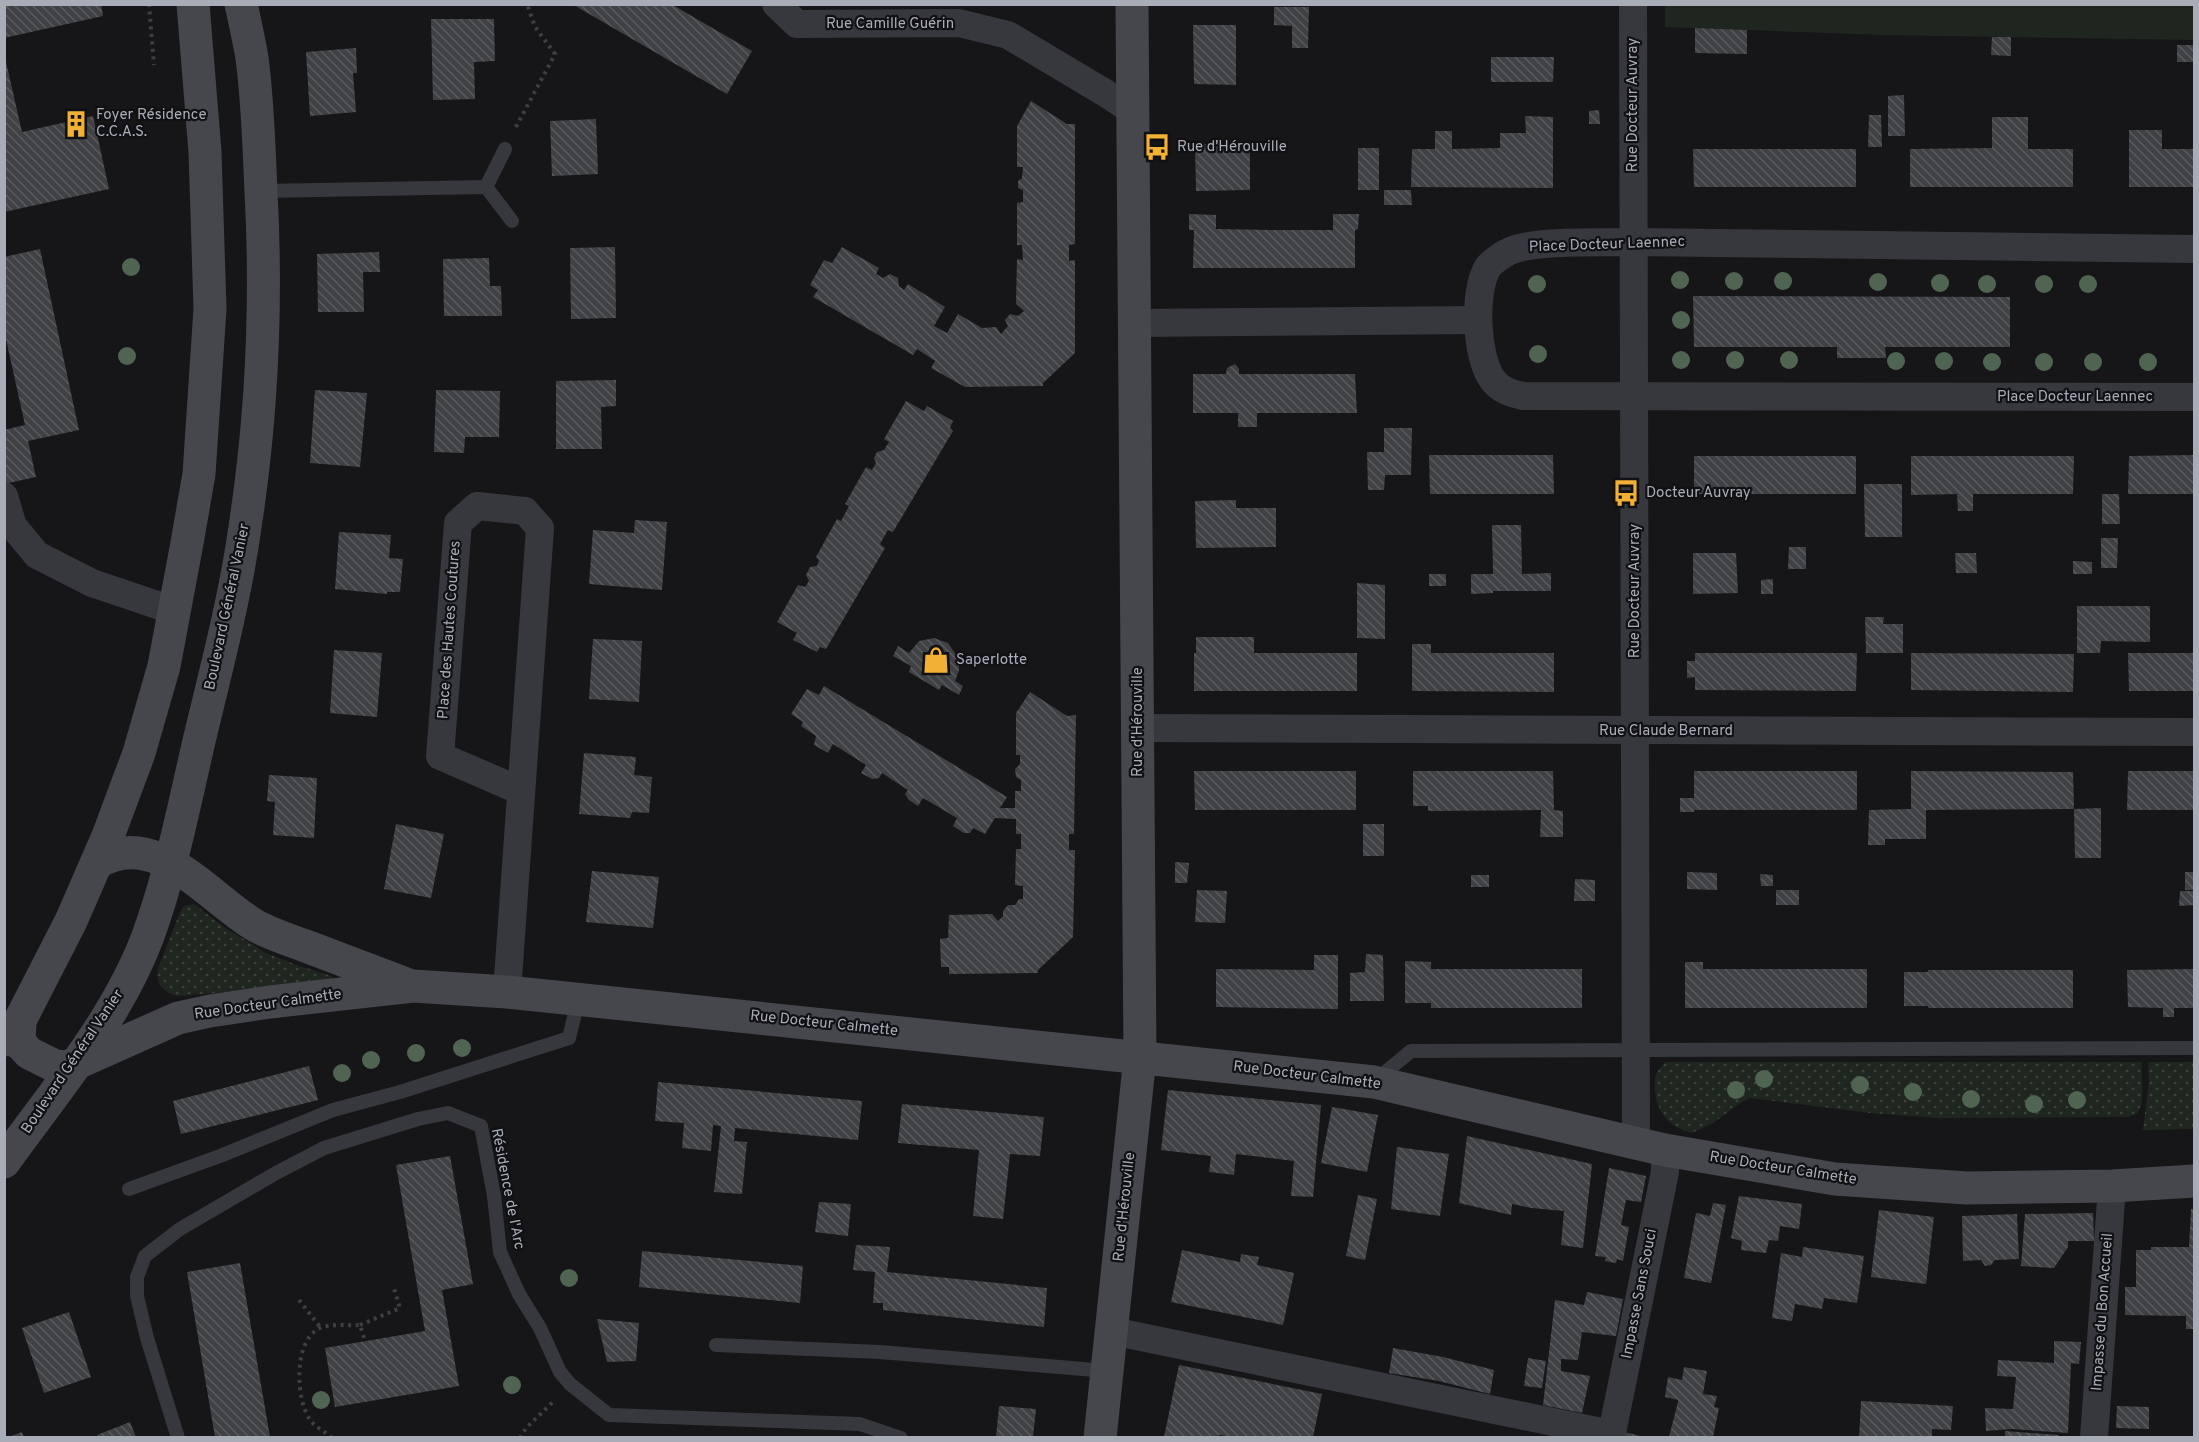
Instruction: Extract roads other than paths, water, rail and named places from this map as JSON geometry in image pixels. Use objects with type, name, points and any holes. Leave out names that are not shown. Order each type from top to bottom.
[{"type":"street","points":[[12,1035],[71,921],[97,863],[150,721],[175,611],[199,474],[210,309],[205,152],[193,4]]},
{"type":"street","name":"Boulevard Général Vanier","points":[[4,1162],[75,1064],[120,994],[143,946],[170,863],[224,640],[245,528],[262,369],[264,281],[258,123],[252,57],[242,4]]},
{"type":"street","name":"Rue Camille Guérin","points":[[776,4],[796,24],[959,23],[1008,35],[1133,111]]},
{"type":"street","name":"Rue d'Hérouville","points":[[1100,1437],[1140,1057],[1132,4]]},
{"type":"street","name":"Rue Docteur Auvray","points":[[1633,4],[1636,1050],[1650,1146]]},
{"type":"street","name":"Place Docteur Laennec","points":[[2194,249],[1633,242],[1552,244],[1515,248],[1504,253],[1489,267],[1481,288],[1478,320],[1484,358],[1492,379],[1505,391],[1523,396],[2194,397]]},
{"type":"street","points":[[1135,323],[1478,320]]},
{"type":"street","points":[[4,496],[13,526],[37,555],[92,583],[175,611]]},
{"type":"street","name":"Place des Hautes Coutures","points":[[507,992],[540,528],[525,512],[477,506],[458,523],[440,756],[521,791]]},
{"type":"street","name":"Rue Claude Bernard","points":[[1138,728],[2194,732]]},
{"type":"street","name":"Rue Docteur Calmette","points":[[97,863],[113,855],[131,854],[170,863],[256,926],[413,986]]},
{"type":"street","name":"Rue Docteur Calmette","points":[[12,1035],[29,1053],[55,1066],[65,1066],[75,1064],[178,1018],[270,1002],[413,986],[507,992],[1374,1082],[1650,1146],[1835,1179],[1967,1188],[2112,1186],[2194,1181]]},
{"type":"street","name":"Impasse Sans Souci","points":[[1611,1436],[1665,1172],[1650,1146]]},
{"type":"street","name":"Impasse du Bon Accueil","points":[[2094,1437],[2112,1186]]},
{"type":"street","points":[[1112,1331],[1611,1436]]},
{"type":"lane","points":[[486,187],[505,149]]},
{"type":"lane","points":[[261,191],[486,187]]},
{"type":"lane","points":[[486,187],[512,221]]},
{"type":"lane","points":[[129,1189],[220,1156],[333,1110],[400,1092],[569,1038],[578,1001]]},
{"type":"lane","points":[[1374,1082],[1411,1051],[2194,1048]]},
{"type":"lane","name":"Résidence de l'Arc","points":[[178,1437],[147,1338],[137,1296],[137,1277],[145,1256],[180,1229],[324,1148],[418,1119],[448,1113],[481,1126],[494,1196],[500,1252],[560,1372],[570,1384],[609,1415],[860,1424],[901,1437]]},
{"type":"lane","points":[[716,1345],[880,1352],[1107,1371]]},
{"type":"place","name":"Foyer Résidence C.C.A.S.","points":[[76,124]]},
{"type":"place","name":"Rue d'Hérouville","points":[[1157,147]]},
{"type":"place","name":"Docteur Auvray","points":[[1626,493]]},
{"type":"place","name":"Saperlotte","points":[[936,660]]}]
